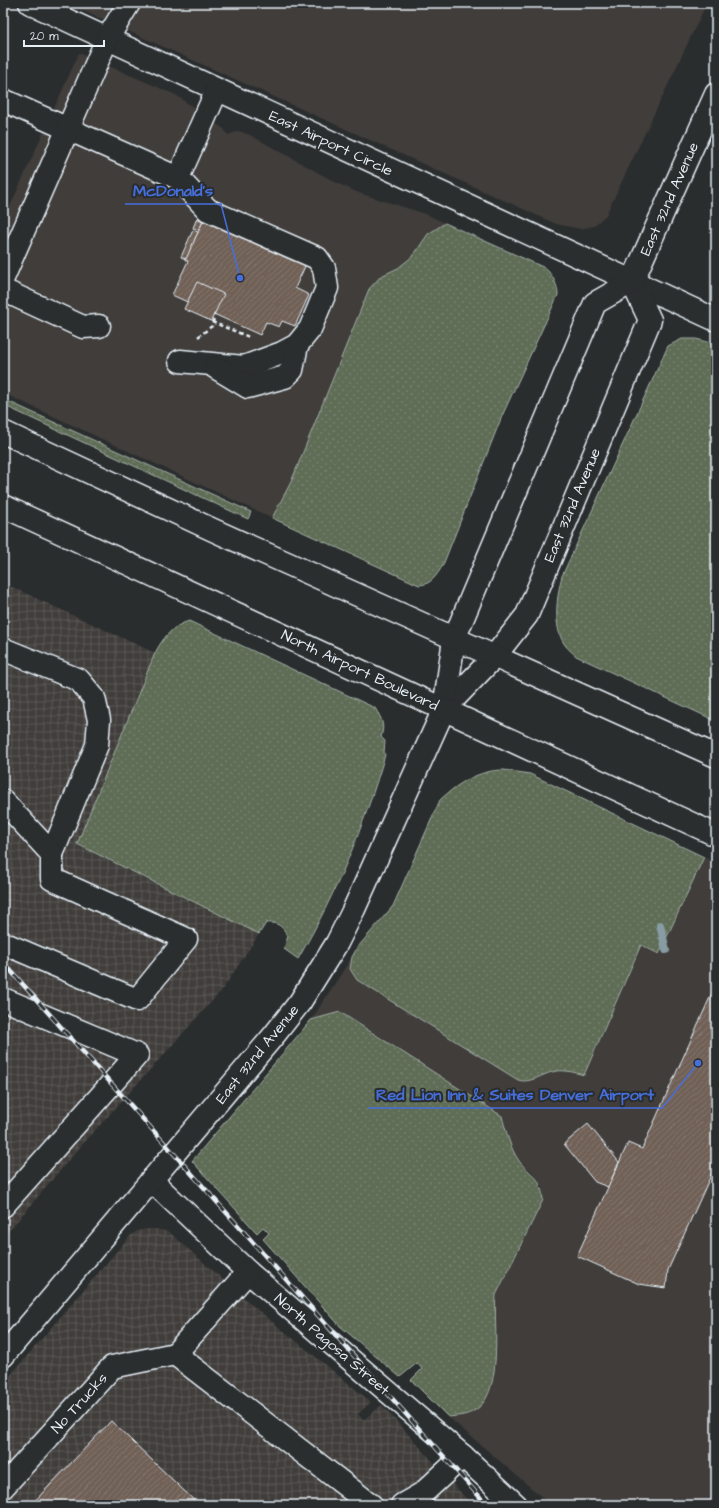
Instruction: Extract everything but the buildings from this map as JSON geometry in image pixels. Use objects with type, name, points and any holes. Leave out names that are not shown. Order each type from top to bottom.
[{"type":"street","name":"East Airport Circle","points":[[30,3],[716,320]]},
{"type":"street","points":[[3,278],[107,39],[129,3]]},
{"type":"street","points":[[178,178],[217,90]]},
{"type":"street","name":"East 32nd Avenue","points":[[3,1356],[275,1034],[300,1002],[320,970],[354,908],[444,709],[454,639],[595,303],[632,282],[716,94]]},
{"type":"street","points":[[3,100],[178,178],[208,210],[307,253],[320,262],[326,273],[327,288],[310,329],[297,345],[292,370],[285,377],[248,388],[208,363],[180,361]]},
{"type":"street","name":"East 32nd Avenue","points":[[444,709],[494,657],[527,615],[650,320],[632,282]]},
{"type":"street","points":[[3,290],[83,327],[99,326]]},
{"type":"street","points":[[3,432],[454,639],[716,756]]},
{"type":"street","name":"North Airport Boulevard","points":[[3,506],[716,835]]},
{"type":"street","points":[[3,649],[79,680],[94,698],[99,720],[97,745],[52,854],[52,880],[186,939],[137,1000],[3,944]]},
{"type":"street","points":[[3,801],[52,854]]},
{"type":"street","points":[[3,999],[137,1055],[3,1206]]},
{"type":"street","name":"North Pagosa Street","points":[[151,1180],[248,1272],[463,1456],[516,1505]]},
{"type":"street","points":[[248,1272],[175,1354],[371,1505]]},
{"type":"street","name":"No Trucks","points":[[3,1487],[112,1367],[175,1354]]},
{"type":"street","points":[[402,1505],[423,1493],[463,1456]]},
{"type":"path","points":[[212,322],[249,337]]},
{"type":"shaded area","points":[[66,3],[707,3],[606,215],[594,226],[580,229],[556,224]]},
{"type":"shaded area","points":[[79,53],[176,95],[224,129],[228,135],[239,131],[250,135],[339,184],[359,193],[426,214],[445,223],[428,234],[413,256],[398,268],[381,276],[291,482],[272,518],[3,393],[3,222]]},
{"type":"shaded area","points":[[3,583],[155,653],[77,844],[259,934],[222,990],[73,1155],[3,1238]]},
{"type":"shaded area","points":[[704,857],[716,863],[716,1505],[551,1505],[448,1417],[460,1415],[489,1392],[494,1375],[494,1312],[496,1295],[543,1200],[542,1186],[532,1172],[519,1161],[511,1146],[502,1116],[341,1012],[311,1020],[352,957],[350,969],[531,1080],[553,1072],[569,1070],[584,1075],[642,945],[659,954]]},
{"type":"shaded area","points":[[157,1229],[169,1232],[253,1306],[371,1402],[358,1414],[363,1420],[382,1405],[472,1505],[3,1505],[3,1384],[129,1237],[137,1231]]},
{"type":"green space","points":[[445,223],[545,268],[554,281],[558,295],[502,416],[443,565],[436,576],[430,581],[423,585],[419,585],[272,518],[291,482],[369,289],[381,276],[398,268],[413,256],[428,234]]},
{"type":"green space","points":[[682,339],[696,339],[716,344],[716,721],[576,656],[566,646],[561,638],[557,620],[557,601],[562,576],[668,346]]},
{"type":"green space","points":[[3,399],[251,512],[248,519],[3,405]]},
{"type":"green space","points":[[189,621],[375,708],[382,722],[383,729],[381,737],[385,741],[385,755],[368,809],[337,885],[298,959],[284,949],[288,936],[279,925],[274,923],[266,923],[259,934],[77,844],[155,653],[161,642],[173,629]]},
{"type":"green space","points":[[504,770],[530,774],[704,857],[659,954],[641,945],[584,1075],[560,1071],[552,1072],[531,1080],[518,1080],[357,980],[350,969],[352,957],[357,948],[393,906],[440,800],[454,788],[469,779],[486,772]]},
{"type":"green space","points":[[340,1012],[502,1116],[513,1151],[519,1161],[538,1181],[542,1192],[543,1200],[496,1295],[495,1359],[489,1392],[482,1404],[472,1412],[460,1416],[448,1417],[411,1380],[422,1369],[417,1363],[400,1377],[340,1326],[263,1239],[269,1233],[263,1227],[257,1233],[192,1161],[311,1020]]},
{"type":"waterway","points":[[660,925],[666,950]]},
{"type":"railway","points":[[3,962],[487,1505]]},
{"type":"place","name":"McDonald's","points":[[240,278]]},
{"type":"place","name":"Red Lion Inn & Suites Denver Airport","points":[[698,1063]]}]
